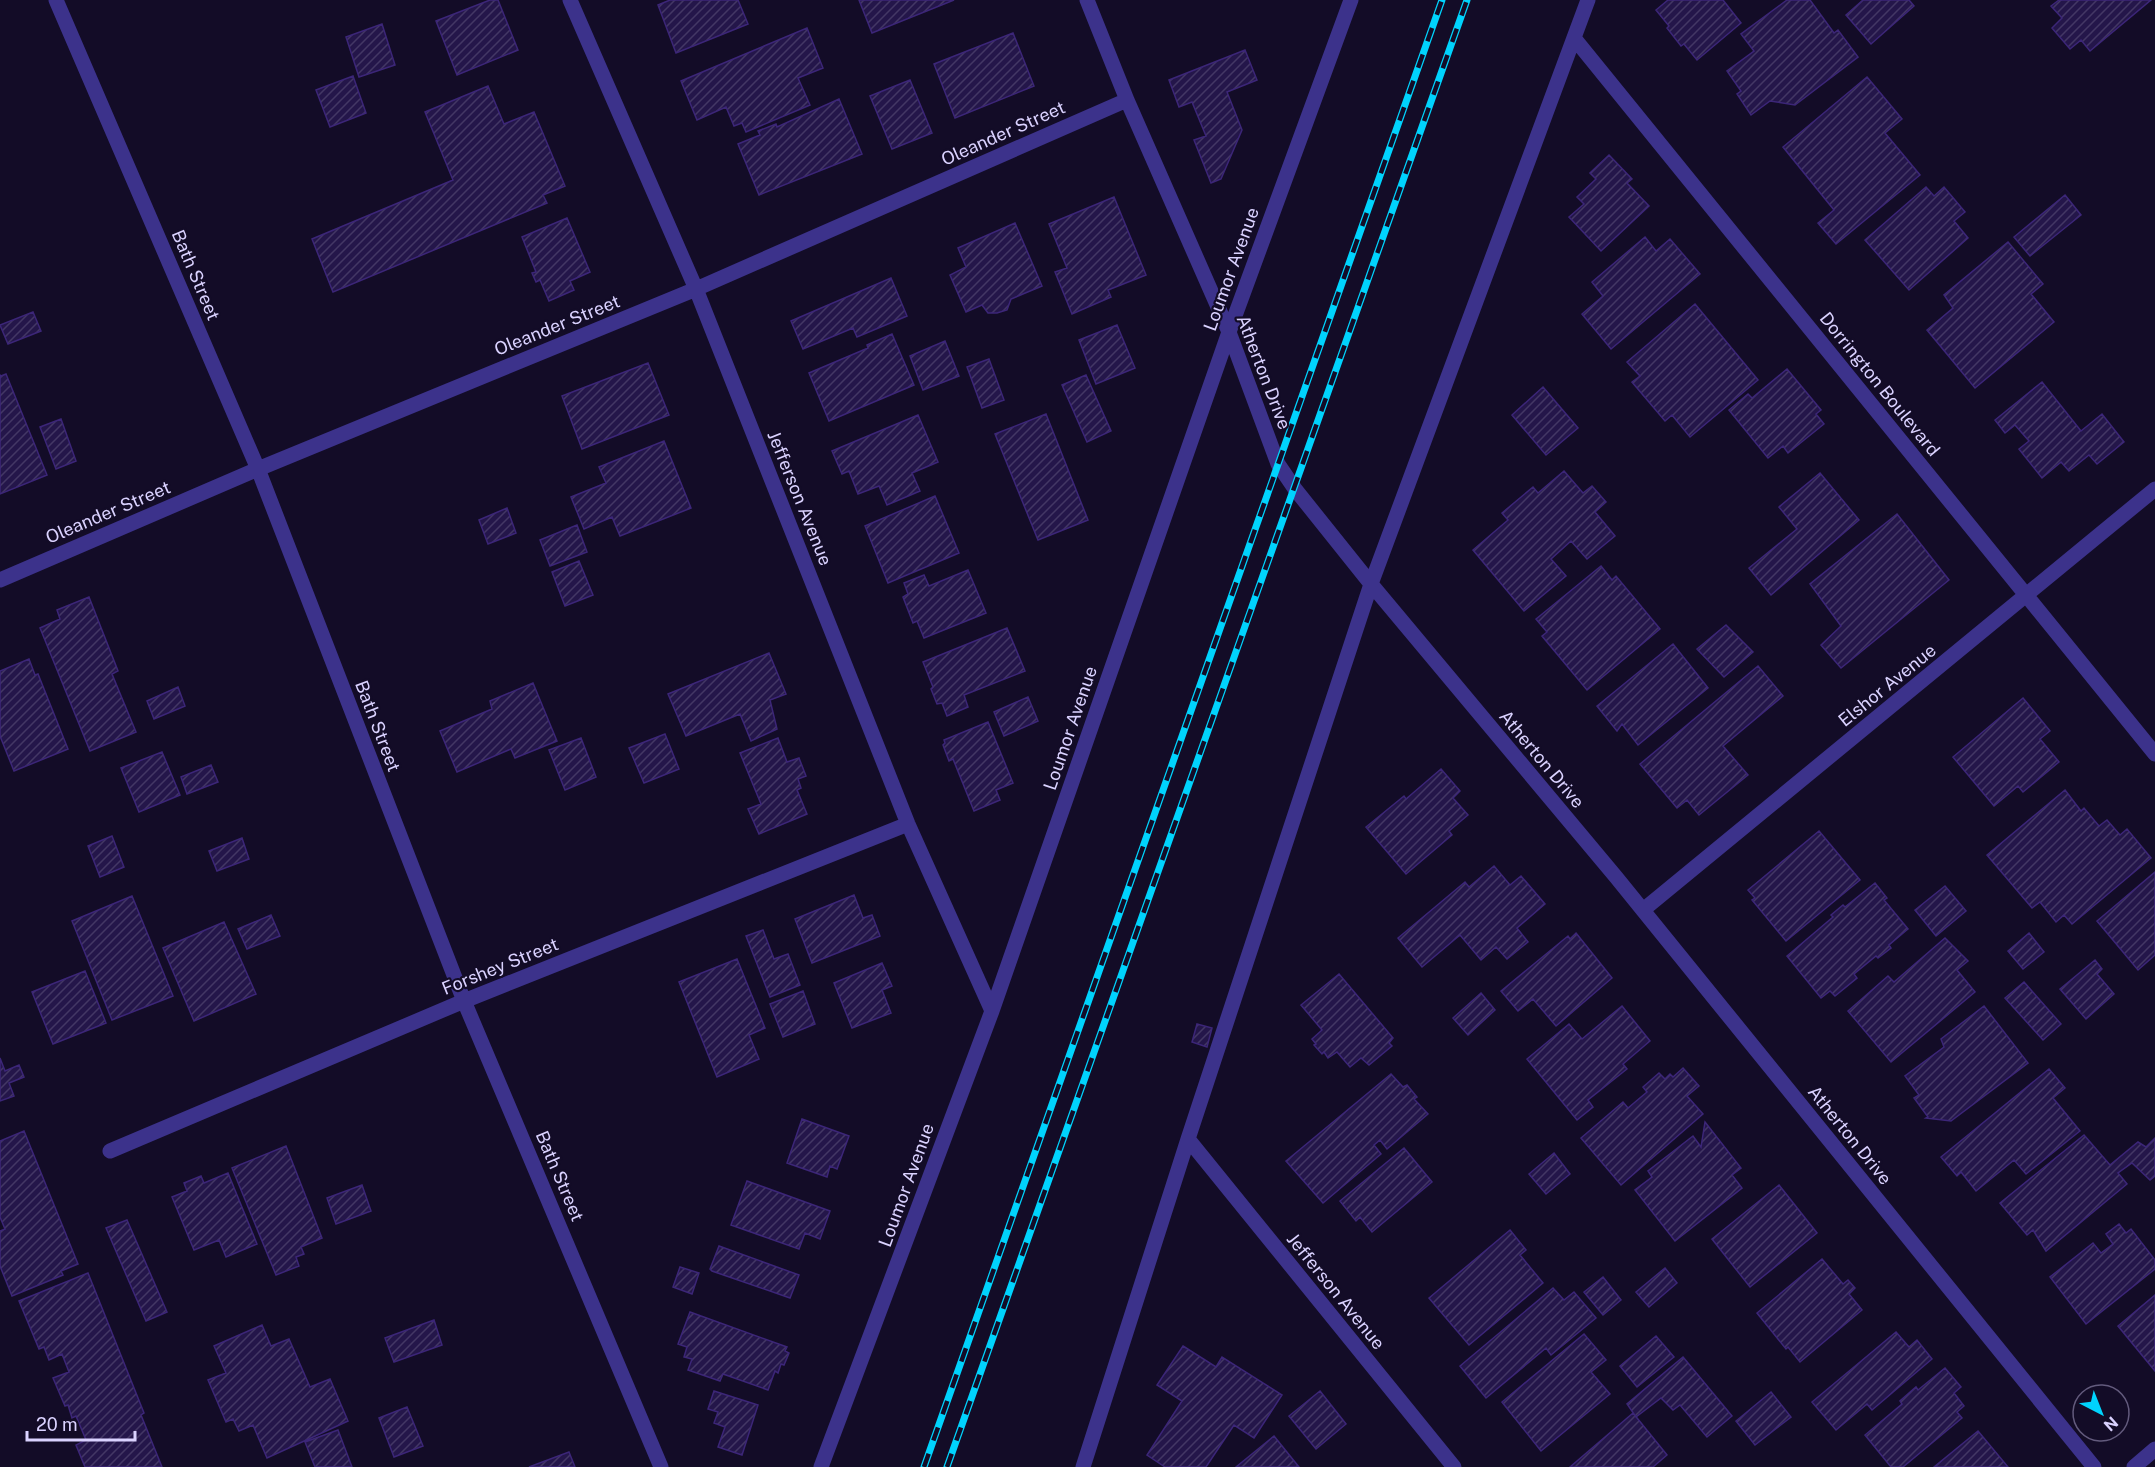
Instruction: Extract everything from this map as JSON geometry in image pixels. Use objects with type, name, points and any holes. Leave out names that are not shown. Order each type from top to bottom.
[{"type":"street","name":"Bath Street","points":[[56,0],[258,469],[464,1001],[662,1467]]},
{"type":"street","name":"Jefferson Avenue","points":[[570,0],[696,289],[908,824],[992,1011]]},
{"type":"street","name":"Atherton Drive","points":[[1087,0],[1127,100],[1229,332],[1278,464],[1295,489],[1371,584],[1643,910],[2094,1467]]},
{"type":"street","name":"Loumor Avenue","points":[[821,1467],[992,1011],[1229,332],[1351,0]]},
{"type":"street","points":[[1083,1467],[1188,1139],[1371,584],[1588,0]]},
{"type":"street","name":"Dorrington Boulevard","points":[[1574,38],[2155,754]]},
{"type":"street","name":"Oleander Street","points":[[0,580],[258,469],[696,289],[1127,100]]},
{"type":"street","name":"Elshor Avenue","points":[[1643,910],[2155,489]]},
{"type":"street","name":"Forshey Street","points":[[110,1151],[464,1001],[908,824]]},
{"type":"street","name":"Jefferson Avenue","points":[[1188,1139],[1454,1467]]},
{"type":"street","points":[[2134,1467],[2155,1449]]},
{"type":"building","points":[[490,0],[498,0],[518,50],[457,75],[436,21]]},
{"type":"building","points":[[670,0],[738,0],[748,24],[676,53],[658,5]]},
{"type":"building","points":[[859,0],[954,0],[872,33]]},
{"type":"building","points":[[1668,0],[1723,0],[1741,23],[1697,60],[1684,44],[1681,46],[1656,10]]},
{"type":"building","points":[[1787,0],[1810,0],[1834,33],[1838,30],[1858,57],[1795,105],[1770,101],[1751,115],[1737,94],[1741,91],[1727,71],[1754,51],[1741,34]]},
{"type":"building","points":[[1863,0],[1909,0],[1914,6],[1871,44],[1846,15]]},
{"type":"building","points":[[2059,0],[2151,0],[2090,51],[2081,40],[2070,49],[2052,28],[2062,18],[2051,6]]},
{"type":"building","points":[[382,24],[395,65],[359,77],[346,37]]},
{"type":"building","points":[[807,28],[823,68],[798,78],[810,105],[746,132],[742,123],[734,126],[726,107],[697,120],[681,81]]},
{"type":"building","points":[[1013,33],[1034,86],[955,118],[934,64]]},
{"type":"building","points":[[1245,50],[1257,80],[1227,92],[1242,130],[1221,179],[1211,183],[1194,140],[1206,136],[1192,102],[1179,107],[1169,80]]},
{"type":"building","points":[[353,76],[366,113],[330,127],[316,90]]},
{"type":"building","points":[[1867,77],[1902,119],[1885,133],[1920,175],[1836,244],[1818,223],[1834,210],[1783,147]]},
{"type":"building","points":[[910,80],[932,133],[892,149],[870,96]]},
{"type":"building","points":[[488,86],[504,124],[534,112],[565,186],[543,195],[547,203],[333,292],[312,239],[453,180],[425,112]]},
{"type":"building","points":[[839,99],[862,154],[759,195],[738,144],[760,135],[758,131],[776,124],[777,127]]},
{"type":"building","points":[[1609,155],[1632,179],[1627,183],[1649,206],[1601,251],[1569,217],[1584,204],[1577,197],[1596,179],[1590,173]]},
{"type":"building","points":[[1926,187],[1934,196],[1944,187],[1965,212],[1954,221],[1968,238],[1909,290],[1865,240]]},
{"type":"building","points":[[2065,195],[2081,215],[2030,256],[2014,237]]},
{"type":"building","points":[[1114,197],[1146,275],[1108,290],[1111,297],[1072,314],[1055,272],[1067,268],[1049,224]]},
{"type":"building","points":[[567,218],[590,272],[570,281],[574,290],[549,301],[540,280],[536,282],[532,273],[536,272],[522,237]]},
{"type":"building","points":[[1015,223],[1042,286],[1011,299],[1007,310],[988,313],[982,305],[966,312],[950,275],[966,267],[958,248]]},
{"type":"building","points":[[1645,237],[1656,251],[1670,239],[1700,274],[1611,349],[1582,314],[1603,296],[1592,282]]},
{"type":"building","points":[[2008,242],[2043,284],[2031,294],[2054,322],[1975,388],[1927,330],[1953,308],[1944,295]]},
{"type":"building","points":[[891,278],[907,316],[857,337],[853,328],[803,349],[791,321]]},
{"type":"building","points":[[1695,304],[1758,380],[1690,437],[1672,415],[1665,421],[1632,382],[1640,376],[1627,362]]},
{"type":"building","points":[[33,312],[41,331],[8,344],[0,325]]},
{"type":"building","points":[[1117,325],[1135,368],[1096,384],[1079,340]]},
{"type":"building","points":[[892,334],[914,385],[829,421],[809,373],[868,348],[867,345]]},
{"type":"building","points":[[945,341],[959,376],[923,390],[910,356]]},
{"type":"building","points":[[989,359],[1004,400],[982,408],[967,367]]},
{"type":"building","points":[[648,363],[669,415],[582,449],[562,396]]},
{"type":"building","points":[[1787,369],[1821,410],[1816,414],[1824,424],[1788,453],[1783,446],[1768,458],[1729,410],[1748,394],[1752,398]]},
{"type":"building","points":[[6,374],[47,475],[0,494],[0,375]]},
{"type":"building","points":[[1086,375],[1111,431],[1087,442],[1062,385]]},
{"type":"building","points":[[2042,382],[2081,431],[2102,414],[2124,442],[2097,464],[2089,455],[2069,471],[2061,462],[2042,478],[2019,449],[2029,441],[2015,425],[2005,433],[1995,420]]},
{"type":"building","points":[[1543,387],[1578,428],[1546,455],[1512,415]]},
{"type":"building","points":[[1046,414],[1088,520],[1038,540],[995,434]]},
{"type":"building","points":[[918,415],[938,462],[912,473],[920,491],[887,505],[879,486],[858,494],[849,471],[842,474],[832,451]]},
{"type":"building","points":[[61,419],[76,461],[56,469],[40,427]]},
{"type":"building","points":[[664,441],[691,508],[620,536],[612,517],[584,529],[571,497],[606,483],[599,467]]},
{"type":"building","points":[[1564,471],[1583,493],[1592,486],[1606,502],[1595,512],[1615,536],[1587,559],[1571,541],[1551,559],[1566,576],[1524,611],[1473,550],[1508,520],[1502,513],[1533,487],[1538,493]]},
{"type":"building","points":[[1820,473],[1859,520],[1771,595],[1749,568],[1797,529],[1779,507]]},
{"type":"building","points":[[935,496],[959,553],[888,583],[865,526]]},
{"type":"building","points":[[507,508],[516,533],[488,544],[479,520]]},
{"type":"building","points":[[1897,514],[1949,580],[1841,668],[1821,645],[1841,626],[1810,584]]},
{"type":"building","points":[[577,525],[587,552],[550,566],[540,540]]},
{"type":"building","points":[[579,561],[593,595],[565,606],[552,572]]},
{"type":"building","points":[[1601,566],[1612,580],[1616,576],[1660,629],[1587,690],[1542,636],[1547,632],[1536,619]]},
{"type":"building","points":[[968,570],[986,613],[924,638],[917,621],[913,623],[903,597],[908,594],[904,583],[924,575],[929,586]]},
{"type":"building","points":[[89,597],[118,671],[112,674],[136,732],[90,751],[40,628],[60,619],[57,610]]},
{"type":"building","points":[[1726,625],[1753,652],[1724,677],[1697,649]]},
{"type":"building","points":[[1007,628],[1025,671],[964,695],[968,707],[947,716],[942,703],[937,704],[923,662]]},
{"type":"building","points":[[1673,644],[1708,688],[1638,745],[1622,724],[1617,731],[1597,706]]},
{"type":"building","points":[[769,653],[786,694],[770,700],[777,729],[751,741],[740,714],[686,736],[668,694]]},
{"type":"building","points":[[29,659],[35,675],[38,674],[68,749],[14,771],[0,736],[0,671]]},
{"type":"building","points":[[1758,666],[1783,696],[1723,746],[1748,775],[1699,815],[1687,800],[1677,808],[1640,764]]},
{"type":"building","points":[[533,683],[557,741],[515,758],[511,749],[457,772],[440,731],[492,709],[490,701]]},
{"type":"building","points":[[178,687],[185,706],[154,719],[147,701]]},
{"type":"building","points":[[1028,697],[1038,721],[1004,736],[994,712]]},
{"type":"building","points":[[2023,698],[2050,731],[2040,739],[2059,762],[2023,792],[2018,786],[1994,806],[1953,757]]},
{"type":"building","points":[[988,722],[1013,783],[996,790],[1000,800],[974,811],[953,759],[949,761],[943,745],[944,740]]},
{"type":"building","points":[[665,734],[679,769],[644,783],[629,748]]},
{"type":"building","points":[[581,738],[596,777],[565,790],[549,750]]},
{"type":"building","points":[[778,738],[787,762],[799,758],[806,776],[798,779],[801,788],[797,790],[807,814],[759,834],[748,809],[761,804],[740,753]]},
{"type":"building","points":[[162,752],[180,795],[139,812],[121,768]]},
{"type":"building","points":[[211,765],[218,782],[187,794],[181,777]]},
{"type":"building","points":[[1441,769],[1460,791],[1453,798],[1468,815],[1449,831],[1452,835],[1406,874],[1366,827],[1404,796],[1406,799]]},
{"type":"building","points":[[2065,790],[2081,811],[2084,808],[2099,826],[2107,820],[2120,835],[2127,829],[2151,858],[2072,924],[2064,915],[2056,922],[2040,902],[2032,908],[1987,855]]},
{"type":"building","points":[[1819,831],[1860,880],[1786,941],[1752,900],[1755,898],[1748,890]]},
{"type":"building","points":[[112,836],[124,867],[100,877],[88,846]]},
{"type":"building","points":[[242,838],[249,859],[217,871],[209,851]]},
{"type":"building","points":[[1494,866],[1510,885],[1521,876],[1545,904],[1517,928],[1528,942],[1507,959],[1496,947],[1481,960],[1460,935],[1422,967],[1398,938],[1465,882],[1469,887]]},
{"type":"building","points":[[2155,872],[2155,955],[2138,970],[2097,921]]},
{"type":"building","points":[[1875,883],[1887,898],[1884,900],[1908,929],[1889,945],[1891,948],[1878,958],[1876,956],[1854,974],[1857,978],[1835,996],[1830,991],[1821,998],[1787,956],[1833,917],[1831,915],[1843,905],[1845,907]]},
{"type":"building","points":[[1945,886],[1966,911],[1936,936],[1915,910]]},
{"type":"building","points":[[854,895],[863,918],[872,915],[880,936],[812,963],[795,919]]},
{"type":"building","points":[[132,896],[173,996],[112,1020],[72,921]]},
{"type":"building","points":[[271,915],[280,936],[247,949],[238,929]]},
{"type":"building","points":[[224,922],[256,994],[194,1021],[163,948]]},
{"type":"building","points":[[763,930],[774,959],[788,954],[800,985],[770,997],[746,936]]},
{"type":"building","points":[[1576,933],[1612,978],[1556,1026],[1533,999],[1518,1011],[1501,991],[1568,936],[1570,939]]},
{"type":"building","points":[[2029,933],[2044,952],[2023,969],[2008,951]]},
{"type":"building","points":[[1945,938],[1968,961],[1957,970],[1975,992],[1891,1062],[1848,1011],[1888,976],[1894,982]]},
{"type":"building","points":[[737,959],[765,1028],[749,1035],[759,1059],[717,1077],[679,982]]},
{"type":"building","points":[[2095,960],[2102,969],[2097,974],[2114,994],[2086,1019],[2060,989]]},
{"type":"building","points":[[882,963],[892,986],[882,990],[891,1013],[852,1028],[834,983]]},
{"type":"building","points":[[85,971],[106,1023],[53,1044],[32,992]]},
{"type":"building","points":[[1339,974],[1393,1038],[1389,1043],[1392,1046],[1369,1065],[1361,1058],[1350,1067],[1337,1052],[1328,1058],[1314,1045],[1316,1044],[1312,1039],[1322,1030],[1301,1005]]},
{"type":"building","points":[[2024,982],[2061,1024],[2043,1040],[2005,998]]},
{"type":"building","points":[[803,991],[815,1024],[783,1037],[770,1004]]},
{"type":"building","points":[[1481,993],[1495,1010],[1468,1035],[1453,1018]]},
{"type":"building","points":[[1622,1006],[1650,1041],[1623,1064],[1627,1069],[1588,1100],[1593,1107],[1577,1120],[1527,1059],[1569,1024],[1582,1039]]},
{"type":"building","points":[[1984,1006],[2028,1063],[1951,1121],[1926,1118],[1928,1117],[1914,1098],[1919,1095],[1905,1076],[1944,1047],[1941,1039]]},
{"type":"building","points":[[1197,1024],[1212,1028],[1207,1047],[1192,1042]]},
{"type":"building","points":[[0,1058],[5,1071],[19,1065],[24,1077],[9,1083],[14,1096],[0,1101]]},
{"type":"building","points":[[1683,1068],[1699,1086],[1687,1096],[1703,1114],[1621,1185],[1581,1138],[1623,1102],[1628,1108],[1647,1092],[1643,1087],[1659,1073],[1665,1079],[1670,1074],[1673,1077]]},
{"type":"building","points":[[2049,1069],[2065,1088],[2053,1098],[2080,1131],[2026,1174],[2014,1160],[1976,1191],[1961,1172],[1957,1176],[1941,1157]]},
{"type":"building","points":[[1391,1074],[1403,1087],[1407,1085],[1417,1097],[1414,1099],[1428,1114],[1387,1149],[1380,1140],[1374,1145],[1381,1154],[1323,1203],[1286,1161]]},
{"type":"building","points":[[802,1119],[849,1136],[837,1169],[830,1166],[827,1177],[787,1163]]},
{"type":"building","points":[[1705,1122],[1741,1168],[1732,1175],[1742,1188],[1675,1241],[1635,1190],[1652,1177],[1648,1171],[1693,1136],[1701,1147]]},
{"type":"building","points":[[24,1131],[78,1264],[61,1271],[63,1275],[12,1296],[0,1266],[0,1231],[5,1229],[0,1217],[0,1141]]},
{"type":"building","points":[[2084,1135],[2110,1165],[2138,1142],[2146,1147],[2155,1138],[2155,1176],[2150,1180],[2132,1163],[2118,1173],[2127,1184],[2046,1251],[2033,1230],[2027,1235],[2000,1203]]},
{"type":"building","points":[[286,1146],[322,1238],[301,1247],[304,1254],[296,1257],[299,1266],[276,1275],[232,1168]]},
{"type":"building","points":[[1404,1148],[1432,1182],[1372,1232],[1360,1217],[1356,1221],[1340,1201]]},
{"type":"building","points":[[1554,1153],[1570,1174],[1546,1194],[1529,1174]]},
{"type":"building","points":[[228,1173],[257,1244],[226,1257],[219,1240],[194,1250],[172,1197],[187,1191],[184,1183],[201,1176],[204,1183]]},
{"type":"building","points":[[747,1181],[830,1211],[820,1239],[805,1233],[799,1249],[731,1225]]},
{"type":"building","points":[[362,1185],[371,1211],[336,1224],[327,1198]]},
{"type":"building","points":[[1779,1185],[1817,1233],[1750,1287],[1712,1239]]},
{"type":"building","points":[[127,1220],[167,1312],[146,1321],[106,1228]]},
{"type":"building","points":[[2119,1224],[2126,1233],[2131,1229],[2155,1260],[2155,1269],[2086,1324],[2050,1277],[2093,1243],[2101,1253],[2113,1244],[2106,1234]]},
{"type":"building","points":[[1510,1230],[1526,1250],[1520,1255],[1543,1283],[1469,1345],[1429,1298]]},
{"type":"building","points":[[719,1246],[799,1275],[790,1298],[712,1271],[710,1269]]},
{"type":"building","points":[[1822,1259],[1843,1284],[1848,1280],[1855,1288],[1849,1294],[1862,1310],[1800,1362],[1788,1347],[1786,1349],[1757,1313]]},
{"type":"building","points":[[680,1267],[699,1273],[692,1294],[673,1287]]},
{"type":"building","points":[[1665,1268],[1677,1283],[1649,1307],[1636,1292]]},
{"type":"building","points":[[88,1273],[144,1413],[141,1415],[162,1467],[85,1467],[76,1445],[86,1440],[76,1416],[72,1418],[68,1405],[65,1406],[53,1378],[69,1372],[62,1354],[49,1360],[44,1347],[39,1349],[19,1301]]},
{"type":"building","points":[[1603,1277],[1621,1300],[1603,1315],[1584,1292]]},
{"type":"building","points":[[1553,1288],[1564,1300],[1574,1292],[1596,1318],[1551,1355],[1546,1348],[1486,1398],[1460,1366]]},
{"type":"building","points":[[2155,1295],[2155,1371],[2118,1326]]},
{"type":"building","points":[[690,1312],[787,1347],[785,1351],[789,1353],[784,1365],[781,1364],[778,1373],[775,1371],[768,1390],[723,1374],[720,1381],[688,1370],[692,1359],[684,1357],[687,1347],[678,1344]]},
{"type":"building","points":[[434,1320],[442,1345],[394,1362],[385,1338]]},
{"type":"building","points":[[262,1325],[271,1346],[289,1339],[310,1387],[330,1379],[348,1421],[267,1458],[253,1425],[239,1431],[233,1419],[226,1422],[208,1380],[226,1373],[214,1346]]},
{"type":"building","points":[[1896,1332],[1909,1347],[1917,1340],[1932,1359],[1872,1410],[1867,1404],[1836,1430],[1812,1402]]},
{"type":"building","points":[[1584,1334],[1606,1360],[1591,1372],[1610,1394],[1541,1451],[1502,1402]]},
{"type":"building","points":[[1656,1336],[1674,1357],[1637,1387],[1620,1366]]},
{"type":"building","points":[[1183,1346],[1216,1367],[1222,1357],[1282,1395],[1254,1438],[1234,1425],[1206,1467],[1165,1467],[1147,1455],[1182,1401],[1157,1385]]},
{"type":"building","points":[[1683,1357],[1732,1416],[1707,1437],[1680,1405],[1673,1410],[1661,1398],[1636,1417],[1627,1404]]},
{"type":"building","points":[[1945,1368],[1961,1387],[1954,1393],[1964,1406],[1957,1412],[1962,1418],[1903,1467],[1891,1467],[1865,1435],[1902,1404],[1900,1401],[1916,1387],[1918,1390]]},
{"type":"building","points":[[714,1391],[758,1405],[742,1455],[718,1447],[725,1427],[714,1423],[718,1412],[708,1409]]},
{"type":"building","points":[[1320,1391],[1346,1424],[1316,1449],[1289,1416]]},
{"type":"building","points":[[1771,1392],[1791,1417],[1755,1445],[1736,1421]]},
{"type":"building","points":[[407,1407],[423,1446],[394,1457],[379,1418]]},
{"type":"building","points":[[1633,1413],[1667,1455],[1653,1467],[1570,1467]]},
{"type":"building","points":[[338,1430],[352,1467],[315,1467],[305,1442]]},
{"type":"building","points":[[1978,1431],[2008,1467],[1934,1467]]},
{"type":"building","points":[[1274,1436],[1299,1467],[1236,1467]]},
{"type":"building","points":[[569,1452],[575,1467],[529,1467]]},
{"type":"railway","points":[[924,1467],[1442,0]]},
{"type":"railway","points":[[947,1467],[1467,0]]}]
